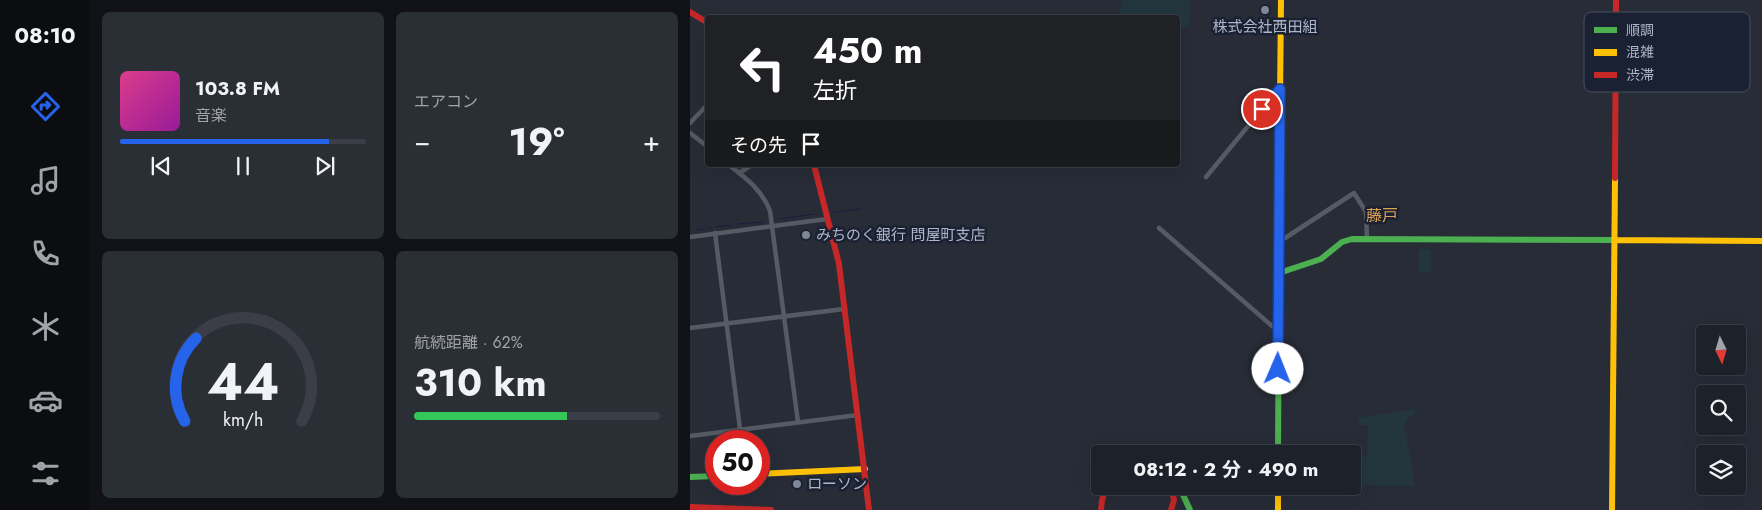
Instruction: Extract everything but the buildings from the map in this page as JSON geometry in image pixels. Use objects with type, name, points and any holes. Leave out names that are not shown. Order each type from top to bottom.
[{"type":"main road","points":[[1278,445],[1281,0]]},
{"type":"main road","points":[[690,12],[705,21]]},
{"type":"main road","points":[[1612,510],[1615,92]]},
{"type":"main road","points":[[815,167],[839,264],[869,510]]},
{"type":"main road","points":[[1279,273],[1321,259],[1347,240],[1762,241]]},
{"type":"main road","points":[[770,473],[865,469]]},
{"type":"main road","points":[[690,477],[705,476]]},
{"type":"main road","points":[[1096,510],[1099,495]]},
{"type":"main road","points":[[1101,510],[1104,495]]},
{"type":"main road","points":[[1171,510],[1173,495]]},
{"type":"main road","points":[[1183,495],[1190,510]]},
{"type":"main road","points":[[1278,495],[1278,510]]},
{"type":"main road","points":[[690,507],[771,510]]},
{"type":"street","points":[[1206,177],[1280,89]]},
{"type":"street","points":[[690,122],[705,107]]},
{"type":"street","points":[[690,134],[705,146]]},
{"type":"street","points":[[732,167],[754,186],[764,198],[770,211],[798,422]]},
{"type":"street","points":[[739,173],[749,167]]},
{"type":"street","points":[[1279,242],[1354,193],[1366,212],[1366,239]]},
{"type":"street","points":[[690,236],[828,219]]},
{"type":"street","points":[[1159,228],[1279,332]]},
{"type":"street","points":[[715,233],[740,429]]},
{"type":"street","points":[[690,328],[844,309]]},
{"type":"street","points":[[690,436],[858,415]]},
{"type":"shaded area","points":[[1122,0],[1190,0],[1189,27],[1180,27],[1180,15],[1119,15]]},
{"type":"shaded area","points":[[1419,249],[1431,249],[1430,273],[1418,272]]},
{"type":"shaded area","points":[[1415,409],[1415,415],[1408,418],[1404,424],[1415,486],[1361,485],[1361,455],[1367,455],[1368,425],[1359,425],[1359,418]]},
{"type":"waterway","points":[[834,212],[861,209]]},
{"type":"waterway","points":[[780,219],[814,214]]},
{"type":"waterway","points":[[738,224],[763,222]]},
{"type":"waterway","points":[[716,227],[730,225]]},
{"type":"waterway","points":[[697,230],[704,229]]},
{"type":"traffic: fast","points":[[1278,445],[1280,101]]},
{"type":"traffic: fast","points":[[1279,273],[1321,259],[1342,242],[1352,239],[1615,240]]},
{"type":"traffic: fast","points":[[690,477],[705,476]]},
{"type":"traffic: fast","points":[[1183,495],[1190,510]]},
{"type":"traffic: slow","points":[[1280,101],[1281,0]]},
{"type":"traffic: slow","points":[[1612,510],[1615,178]]},
{"type":"traffic: slow","points":[[1615,240],[1762,241]]},
{"type":"traffic: slow","points":[[770,473],[865,469]]},
{"type":"traffic: slow","points":[[1278,495],[1278,510]]},
{"type":"traffic: jam","points":[[1616,0],[1616,12]]},
{"type":"traffic: jam","points":[[690,12],[705,21]]},
{"type":"traffic: jam","points":[[1615,92],[1615,178]]},
{"type":"traffic: jam","points":[[815,167],[839,264],[869,510]]},
{"type":"traffic: jam","points":[[1101,510],[1104,495]]},
{"type":"traffic: jam","points":[[1171,510],[1174,500],[1173,495]]},
{"type":"traffic: jam","points":[[690,507],[771,510]]},
{"type":"place","name":"株式会社西田組","points":[[1265,10]]},
{"type":"place","name":"みちのく銀行 問屋町支店","points":[[806,235]]},
{"type":"place","name":"ローソン","points":[[797,484]]},
{"type":"district","name":"藤戸","points":[[1382,215]]},
{"type":"route","points":[[1262,109],[1280,89],[1278,369]]}]
